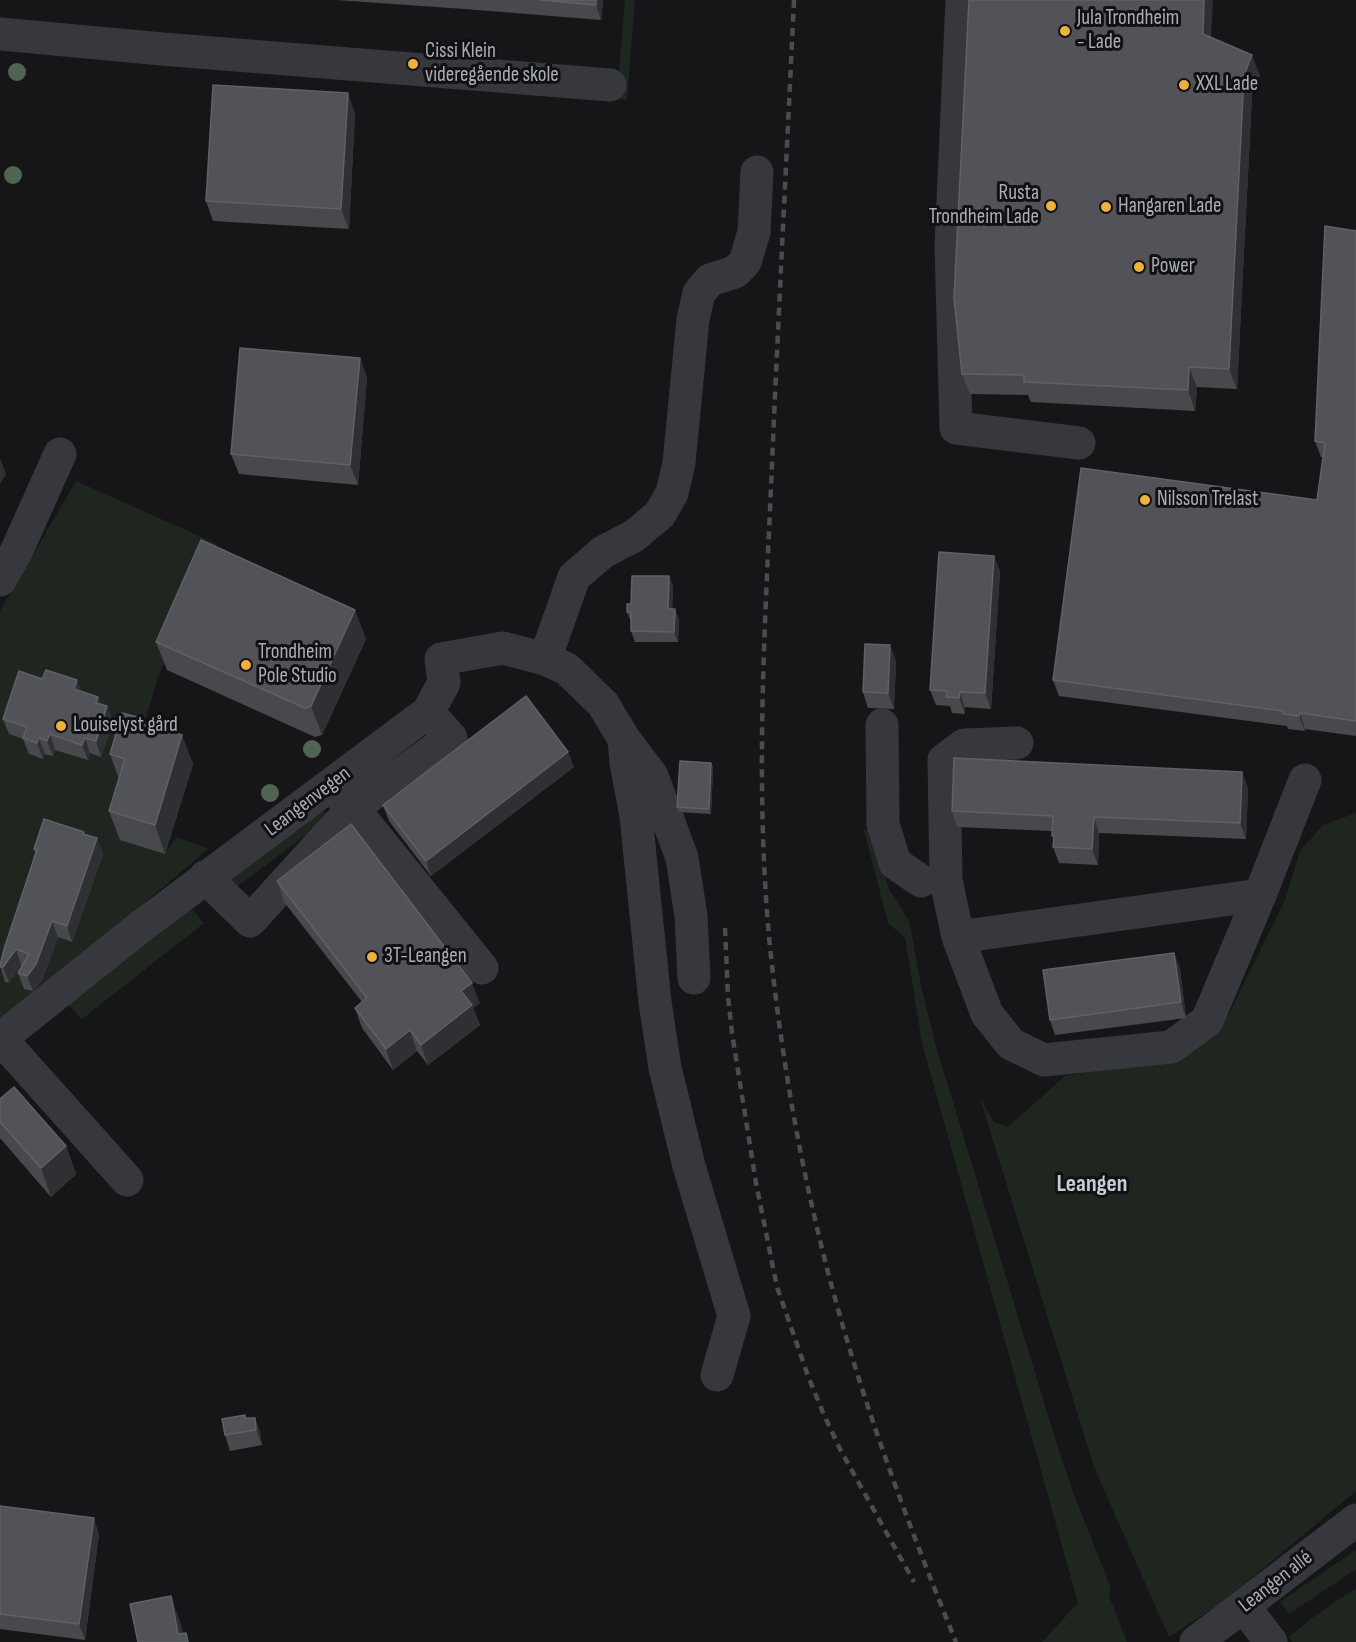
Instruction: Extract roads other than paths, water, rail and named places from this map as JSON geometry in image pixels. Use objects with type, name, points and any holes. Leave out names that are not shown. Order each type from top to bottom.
[{"type":"street","points":[[962,0],[951,246],[956,428],[1079,443]]},
{"type":"street","points":[[0,34],[610,85]]},
{"type":"street","points":[[545,659],[574,578],[603,552],[634,536],[660,514],[672,493],[679,464],[693,319],[699,293],[710,280],[735,272],[745,262],[754,232],[757,172]]},
{"type":"street","points":[[0,580],[16,552],[60,454]]},
{"type":"street","name":"Leangenvegen","points":[[0,1039],[205,877],[342,796],[428,712],[444,683],[441,659],[503,648],[545,659],[567,669],[603,704],[624,739],[652,776],[682,858],[691,916],[694,978]]},
{"type":"street","points":[[882,725],[883,824],[895,863],[921,881]]},
{"type":"street","points":[[624,739],[636,816],[665,1068],[689,1166],[734,1316],[717,1375]]},
{"type":"street","points":[[1017,743],[964,745],[944,760],[946,880],[958,937],[987,1014],[1011,1044],[1044,1060],[1171,1047],[1207,1021],[1305,780]]},
{"type":"street","points":[[205,877],[250,921],[342,796],[482,968]]},
{"type":"street","points":[[958,937],[1260,895]]},
{"type":"street","points":[[0,1039],[127,1180]]},
{"type":"street","name":"Leangen allé","points":[[1196,1642],[1356,1520]]},
{"type":"street","points":[[1244,1607],[1271,1642]]},
{"type":"railway","points":[[794,0],[763,675],[763,838],[770,947],[783,1049],[800,1150],[836,1301],[886,1461],[956,1642]]},
{"type":"railway","points":[[725,928],[732,1033],[756,1183],[777,1287],[824,1415],[841,1451],[914,1582]]},
{"type":"place","name":"Jula Trondheim - Lade","points":[[1065,31]]},
{"type":"place","name":"Cissi Klein videregående skole","points":[[413,64]]},
{"type":"place","name":"XXL Lade","points":[[1184,85]]},
{"type":"place","name":"Rusta Trondheim Lade","points":[[1051,206]]},
{"type":"place","name":"Hangaren Lade","points":[[1106,207]]},
{"type":"place","name":"Power","points":[[1139,267]]},
{"type":"place","name":"Nilsson Trelast","points":[[1145,500]]},
{"type":"place","name":"Trondheim Pole Studio","points":[[246,665]]},
{"type":"place","name":"Louiselyst gård","points":[[61,726]]},
{"type":"place","name":"3T-Leangen","points":[[372,957]]},
{"type":"district","name":"Leangen","points":[[1092,1185]]}]
